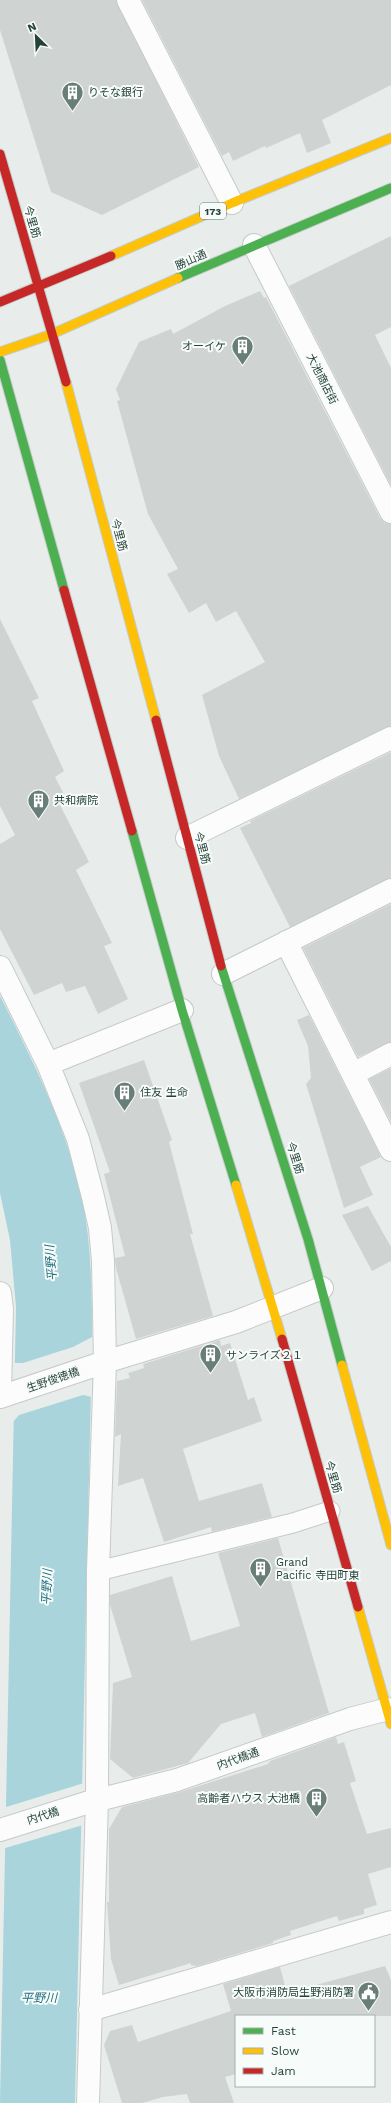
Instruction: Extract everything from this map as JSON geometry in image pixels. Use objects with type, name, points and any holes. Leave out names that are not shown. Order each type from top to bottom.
[{"type":"main road","name":"173","points":[[0,302],[37,288],[232,203],[391,138]]},
{"type":"main road","name":"今里筋","points":[[0,154],[37,288],[74,411],[223,974],[308,1239],[391,1545]]},
{"type":"main road","name":"勝山通","points":[[0,352],[52,334],[254,245],[391,188]]},
{"type":"main road","name":"今里筋","points":[[0,360],[182,1010],[273,1307],[389,1716]]},
{"type":"street","points":[[128,0],[232,203]]},
{"type":"street","name":"大池商店街","points":[[254,245],[391,512]]},
{"type":"street","points":[[187,838],[391,738]]},
{"type":"street","points":[[223,974],[391,890]]},
{"type":"street","points":[[286,942],[391,1150]]},
{"type":"street","points":[[0,967],[48,1064],[78,1139],[100,1228],[103,1261],[99,1364],[98,1571],[91,1802],[88,2103]]},
{"type":"street","points":[[48,1064],[182,1010]]},
{"type":"street","points":[[352,1074],[391,1054]]},
{"type":"street","name":"生野俊徳橋","points":[[4,1394],[236,1322],[322,1288]]},
{"type":"street","points":[[0,1293],[2,1309],[4,1394]]},
{"type":"street","name":"内代橋通","points":[[91,1802],[177,1780],[350,1719],[389,1716]]},
{"type":"street","name":"内代橋","points":[[0,1830],[91,1802]]},
{"type":"street","points":[[90,2010],[391,1922]]},
{"type":"lane","points":[[98,1571],[293,1522],[330,1511]]},
{"type":"water","name":"平野川","points":[[0,996],[36,1069],[67,1145],[82,1198],[90,1252],[92,1344],[75,2103],[0,2103],[16,1307],[10,1240],[0,1193]]},
{"type":"pier","points":[[94,1336],[92,1397],[83,1395],[19,1415],[12,1423],[13,1363],[23,1363],[73,1347]]},
{"type":"pier","points":[[84,1783],[83,1825],[2,1849],[3,1808]]},
{"type":"building","points":[[0,0],[116,0],[199,167],[102,215],[51,192],[0,30]]},
{"type":"building","points":[[142,0],[391,0],[391,85],[322,120],[331,143],[307,153],[300,133],[266,148],[265,146],[233,161],[229,152],[222,156]]},
{"type":"building","points":[[391,236],[391,327],[375,335],[391,368],[391,485],[289,286]]},
{"type":"building","points":[[260,291],[264,298],[266,297],[380,518],[385,523],[391,524],[391,726],[239,799],[219,756],[202,695],[265,662],[236,611],[216,622],[206,603],[189,613],[167,574],[178,569],[148,514],[117,401],[120,400],[116,389],[139,342],[171,329],[173,334],[225,306]]},
{"type":"building","name":"共和病院","points":[[0,619],[39,698],[32,701],[64,771],[55,777],[67,800],[59,803],[89,862],[76,870],[112,943],[104,946],[128,999],[98,1014],[85,986],[66,992],[62,983],[34,995],[0,929],[0,844],[15,835],[0,806]]},
{"type":"building","points":[[391,752],[391,878],[290,927],[240,828],[251,823],[250,821]]},
{"type":"building","points":[[391,904],[391,1042],[358,1057],[303,948]]},
{"type":"building","points":[[309,1015],[381,1157],[360,1167],[373,1195],[344,1208],[306,1084],[311,1078],[308,1046],[297,1020]]},
{"type":"building","points":[[144,1060],[172,1140],[169,1142],[193,1234],[190,1234],[213,1316],[136,1339],[116,1268],[115,1258],[125,1256],[104,1174],[110,1172],[79,1083]]},
{"type":"building","points":[[391,1068],[391,1122],[369,1079]]},
{"type":"building","points":[[368,1206],[391,1247],[391,1261],[372,1271],[342,1215]]},
{"type":"building","points":[[220,1340],[221,1346],[230,1343],[248,1400],[254,1397],[262,1421],[183,1449],[199,1501],[262,1483],[272,1517],[212,1532],[211,1527],[164,1542],[143,1478],[118,1486],[121,1434],[115,1437],[117,1381],[130,1378],[128,1373],[144,1368],[143,1364]]},
{"type":"building","points":[[278,1538],[329,1713],[262,1737],[255,1713],[221,1724],[188,1763],[133,1778],[110,1759],[113,1683],[132,1677],[110,1605],[110,1595],[172,1576],[191,1641],[240,1626],[218,1553]]},
{"type":"building","points":[[336,1737],[338,1744],[344,1742],[356,1781],[350,1783],[367,1834],[391,1828],[391,1867],[368,1874],[377,1905],[364,1909],[364,1914],[339,1921],[337,1916],[290,1931],[291,1935],[273,1941],[273,1943],[197,1966],[191,1965],[191,1963],[119,1985],[111,1959],[107,1902],[109,1902],[109,1829],[122,1807],[180,1792],[268,1764],[270,1761]]},
{"type":"building","points":[[385,1966],[391,1980],[391,2016],[235,2015],[235,2074],[225,2077],[234,2103],[190,2103],[187,2094],[163,2097],[142,2103],[122,2103],[104,2045],[110,2031],[132,2025],[138,2042],[231,2011],[223,1984],[280,1967],[287,1993]]},
{"type":"traffic: fast","points":[[178,278],[391,188]]},
{"type":"traffic: fast","points":[[0,360],[64,590]]},
{"type":"traffic: fast","points":[[132,831],[182,1010],[236,1185]]},
{"type":"traffic: fast","points":[[221,966],[308,1239],[342,1365]]},
{"type":"traffic: slow","points":[[111,256],[232,203],[391,138]]},
{"type":"traffic: slow","points":[[0,352],[52,334],[178,278]]},
{"type":"traffic: slow","points":[[66,382],[156,720]]},
{"type":"traffic: slow","points":[[236,1185],[282,1339]]},
{"type":"traffic: slow","points":[[342,1365],[391,1545]]},
{"type":"traffic: slow","points":[[358,1607],[391,1724]]},
{"type":"traffic: jam","points":[[0,154],[66,382]]},
{"type":"traffic: jam","points":[[0,302],[111,256]]},
{"type":"traffic: jam","points":[[64,590],[132,831]]},
{"type":"traffic: jam","points":[[156,720],[221,966]]},
{"type":"traffic: jam","points":[[282,1339],[358,1607]]},
{"type":"place","name":"りそな銀行","points":[[73,112]]},
{"type":"place","name":"オーイケ","points":[[242,366]]},
{"type":"place","name":"共和病院","points":[[38,820]]},
{"type":"place","name":"住友 生命","points":[[125,1112]]},
{"type":"place","name":"サンライズ２１","points":[[211,1374]]},
{"type":"place","name":"Grand Pacific 寺田町東","points":[[261,1588]]},
{"type":"place","name":"高齢者ハウス 大池橋","points":[[316,1818]]},
{"type":"place","name":"大阪市消防局生野消防署","points":[[369,2012]]}]
